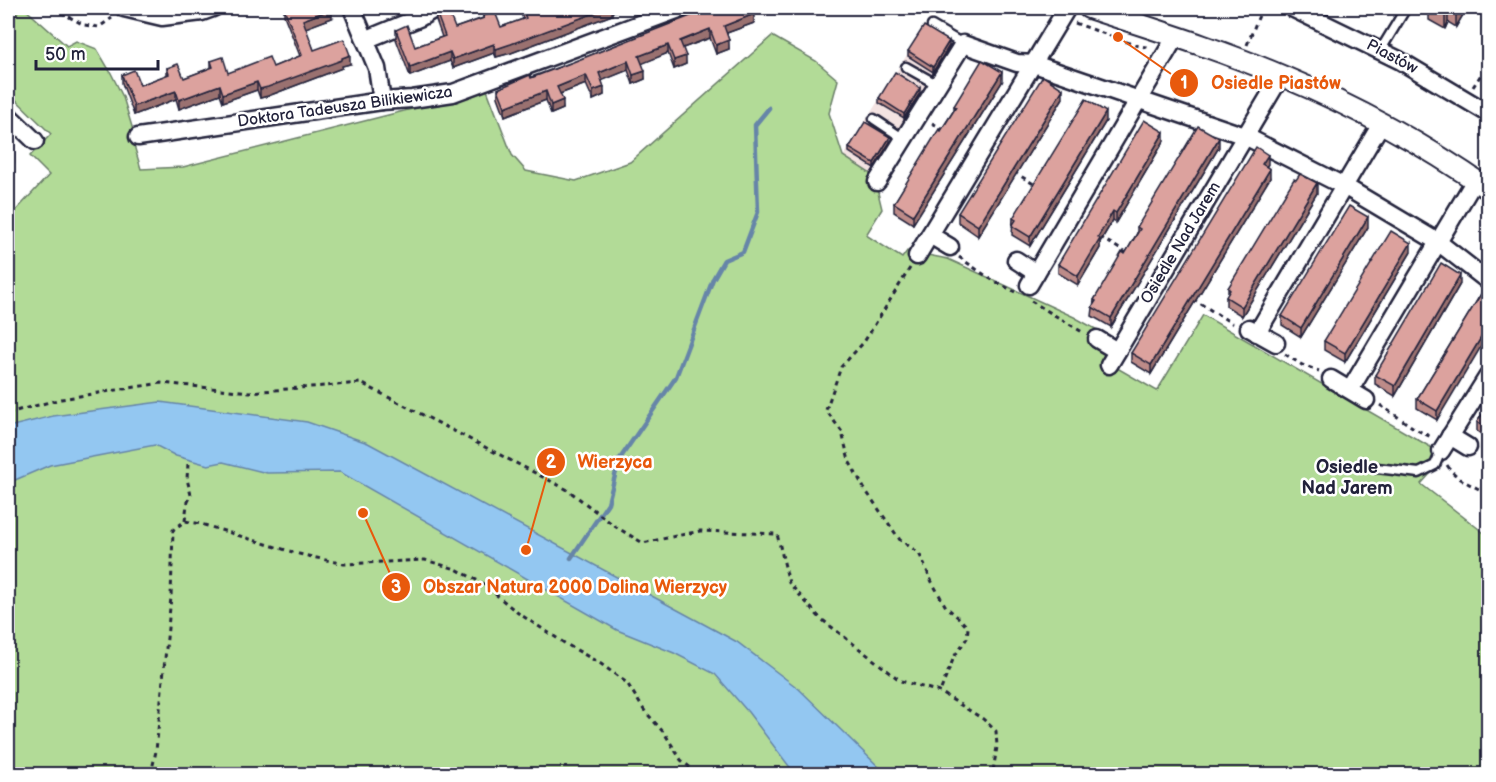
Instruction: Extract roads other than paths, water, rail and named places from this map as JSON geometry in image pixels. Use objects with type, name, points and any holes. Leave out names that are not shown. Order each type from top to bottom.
[{"type":"street","points":[[118,13],[162,17],[202,12],[213,8]]},
{"type":"street","points":[[351,8],[376,68],[382,100]]},
{"type":"street","points":[[364,40],[421,17],[436,8]]},
{"type":"street","name":"Doktora Tadeusza Bilikiewicza","points":[[138,137],[382,100],[453,93],[682,8]]},
{"type":"street","points":[[917,256],[1067,8]]},
{"type":"street","points":[[1089,8],[1176,36],[1281,76],[1381,124],[1482,184],[1438,242],[1350,390]]},
{"type":"street","name":"Piastów","points":[[1292,8],[1380,51],[1488,114]]},
{"type":"street","points":[[1016,260],[1033,279],[1176,36]]},
{"type":"street","points":[[877,182],[963,44],[1017,63],[1034,64],[1245,136],[1344,186],[1438,242],[1488,280]]},
{"type":"street","name":"Osiedle Nad Jarem","points":[[1097,339],[1113,358],[1281,76]]},
{"type":"street","points":[[8,114],[34,141]]},
{"type":"street","points":[[1276,344],[1253,330],[1381,124]]},
{"type":"street","points":[[930,235],[950,247]]},
{"type":"street","points":[[1468,447],[1445,444],[1488,376]]},
{"type":"street","points":[[1331,379],[1366,400]]},
{"type":"lane","points":[[1380,51],[1406,8]]},
{"type":"lane","points":[[932,26],[963,44]]},
{"type":"lane","points":[[906,66],[938,85]]},
{"type":"lane","points":[[874,119],[904,139]]},
{"type":"lane","points":[[1377,468],[1419,473],[1434,465],[1445,444]]},
{"type":"water","points":[[160,402],[307,422],[368,443],[737,642],[799,689],[886,774],[795,774],[748,712],[715,674],[674,653],[617,630],[340,472],[267,473],[223,462],[208,465],[176,456],[155,445],[50,465],[8,483],[8,427],[53,416]]},
{"type":"waterway","points":[[571,558],[608,503],[619,460],[676,377],[713,279],[724,260],[743,252],[758,212],[755,125],[769,108]]},
{"type":"place","name":"Osiedle Piastów","points":[[1118,37]]},
{"type":"place","name":"Obszar Natura 2000 Dolina Wierzycy","points":[[363,513]]},
{"type":"place","name":"Wierzyca","points":[[526,550]]},
{"type":"district","name":"Osiedle Nad Jarem","points":[[1347,477]]}]
